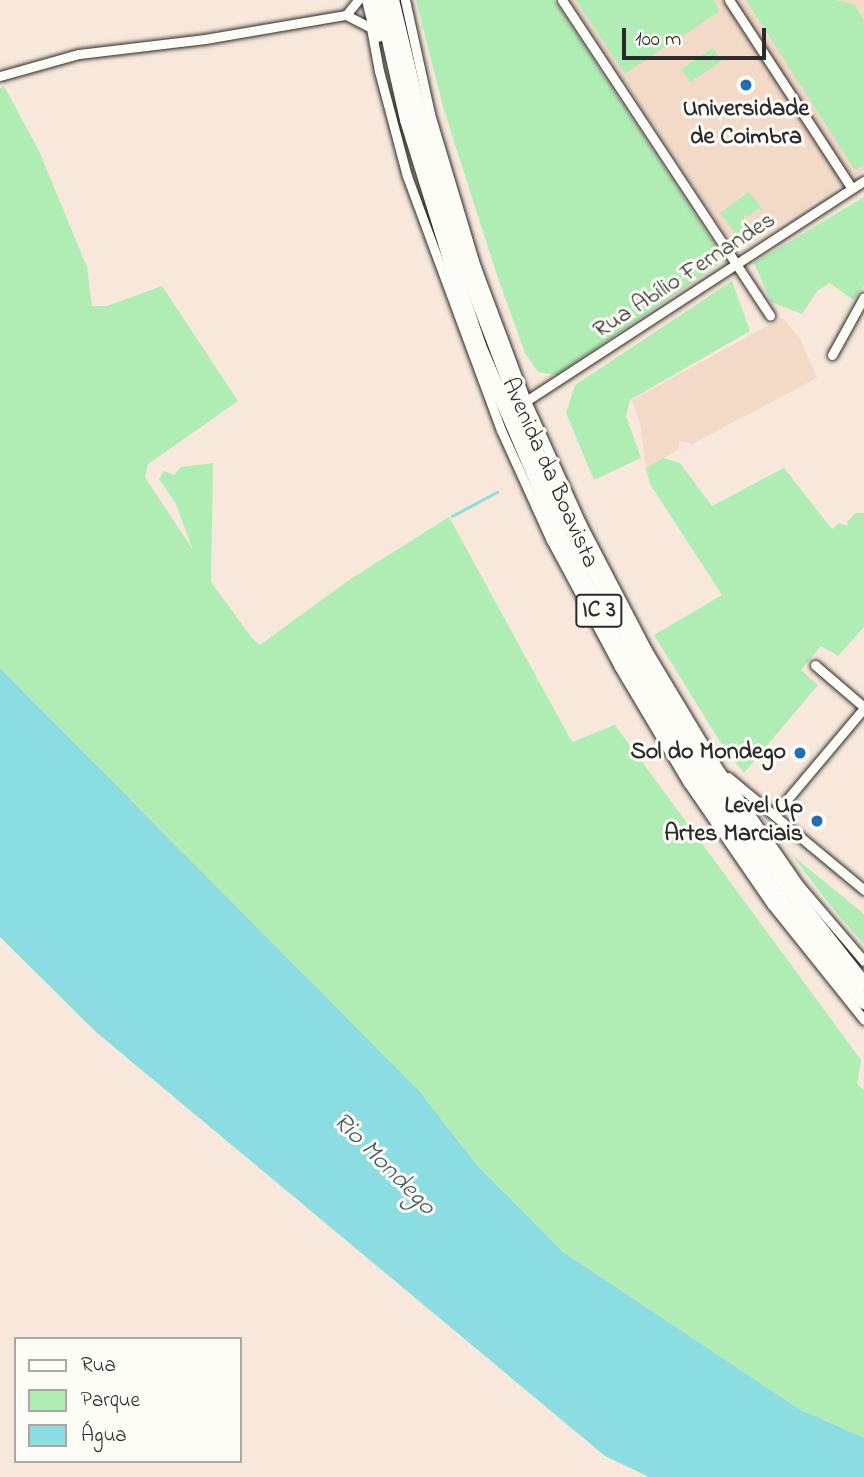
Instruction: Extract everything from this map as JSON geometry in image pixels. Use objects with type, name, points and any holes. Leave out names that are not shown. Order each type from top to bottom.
[{"type":"highway","points":[[367,0],[378,37],[400,66]]},
{"type":"highway","name":"Avenida da Boavista","points":[[380,0],[471,282],[534,446],[572,528],[639,656],[707,771],[790,891],[864,984]]},
{"type":"highway","name":"Avenida da Boavista","points":[[392,0],[400,66],[422,173],[480,346],[560,535],[627,662],[696,778],[780,899],[864,1002]]},
{"type":"highway","points":[[400,66],[408,44],[403,0]]},
{"type":"street","points":[[346,15],[358,0]]},
{"type":"street","name":"Avenida da Boavista","points":[[367,0],[379,71],[407,176],[497,418],[551,540],[625,678],[688,783],[772,905],[864,1020]]},
{"type":"street","name":"Avenida da Boavista","points":[[403,0],[452,191],[480,279],[526,401],[617,595],[718,768],[799,885],[864,961]]},
{"type":"street","points":[[562,0],[770,316]]},
{"type":"street","points":[[729,0],[852,189]]},
{"type":"street","points":[[0,76],[79,54],[205,39],[346,15],[371,28]]},
{"type":"street","name":"Rua Abílio Fernandes","points":[[526,401],[864,181]]},
{"type":"street","points":[[832,355],[864,297]]},
{"type":"street","points":[[774,816],[864,707],[815,665]]},
{"type":"street","points":[[718,768],[864,890]]},
{"type":"shaded area","name":"Universidade de Coimbra","points":[[571,0],[864,0],[864,170],[737,252]]},
{"type":"shaded area","points":[[782,318],[800,338],[817,378],[692,444],[680,441],[678,450],[646,468],[640,424],[632,400]]},
{"type":"green space","points":[[416,0],[554,0],[725,260],[557,375],[538,372],[525,353],[497,275],[444,110]]},
{"type":"green space","points":[[576,0],[713,0],[720,11],[625,74]]},
{"type":"green space","points":[[746,0],[836,0],[855,5],[864,20],[864,165],[855,170]]},
{"type":"green space","points":[[713,48],[722,61],[690,82],[681,69]]},
{"type":"green space","points":[[4,86],[39,151],[87,267],[92,306],[107,306],[162,286],[238,401],[148,464],[145,477],[193,550],[176,504],[159,479],[164,471],[174,475],[181,467],[213,463],[211,582],[251,637],[260,645],[349,580],[449,517],[572,742],[615,725],[861,1060],[857,1084],[864,1090],[864,1438],[799,1409],[563,1252],[477,1165],[441,1119],[301,972],[0,668],[0,88]]},
{"type":"green space","points":[[749,192],[763,210],[755,210],[750,216],[744,216],[744,220],[759,227],[770,220],[741,241],[720,213]]},
{"type":"green space","points":[[864,197],[864,286],[853,300],[830,283],[817,291],[802,314],[771,302],[754,263]]},
{"type":"green space","points":[[732,281],[750,331],[630,400],[626,416],[641,458],[594,480],[566,413],[575,385]]},
{"type":"green space","points":[[663,458],[680,463],[712,506],[784,468],[832,529],[839,523],[848,526],[847,522],[856,513],[864,513],[864,627],[838,656],[821,646],[801,670],[818,685],[744,773],[721,743],[654,635],[722,595],[650,484],[646,468]]},
{"type":"green space","points":[[792,855],[864,914],[864,944],[834,910]]},
{"type":"water","name":"Rio Mondego","points":[[0,668],[419,1091],[477,1165],[563,1252],[799,1409],[864,1438],[864,1477],[649,1477],[605,1456],[96,1032],[0,937]]},
{"type":"waterway","points":[[452,516],[497,492]]},
{"type":"place","name":"Universidade de Coimbra","points":[[746,85]]},
{"type":"place","name":"Sol do Mondego","points":[[800,753]]},
{"type":"place","name":"Level Up Artes Marciais","points":[[817,821]]}]
